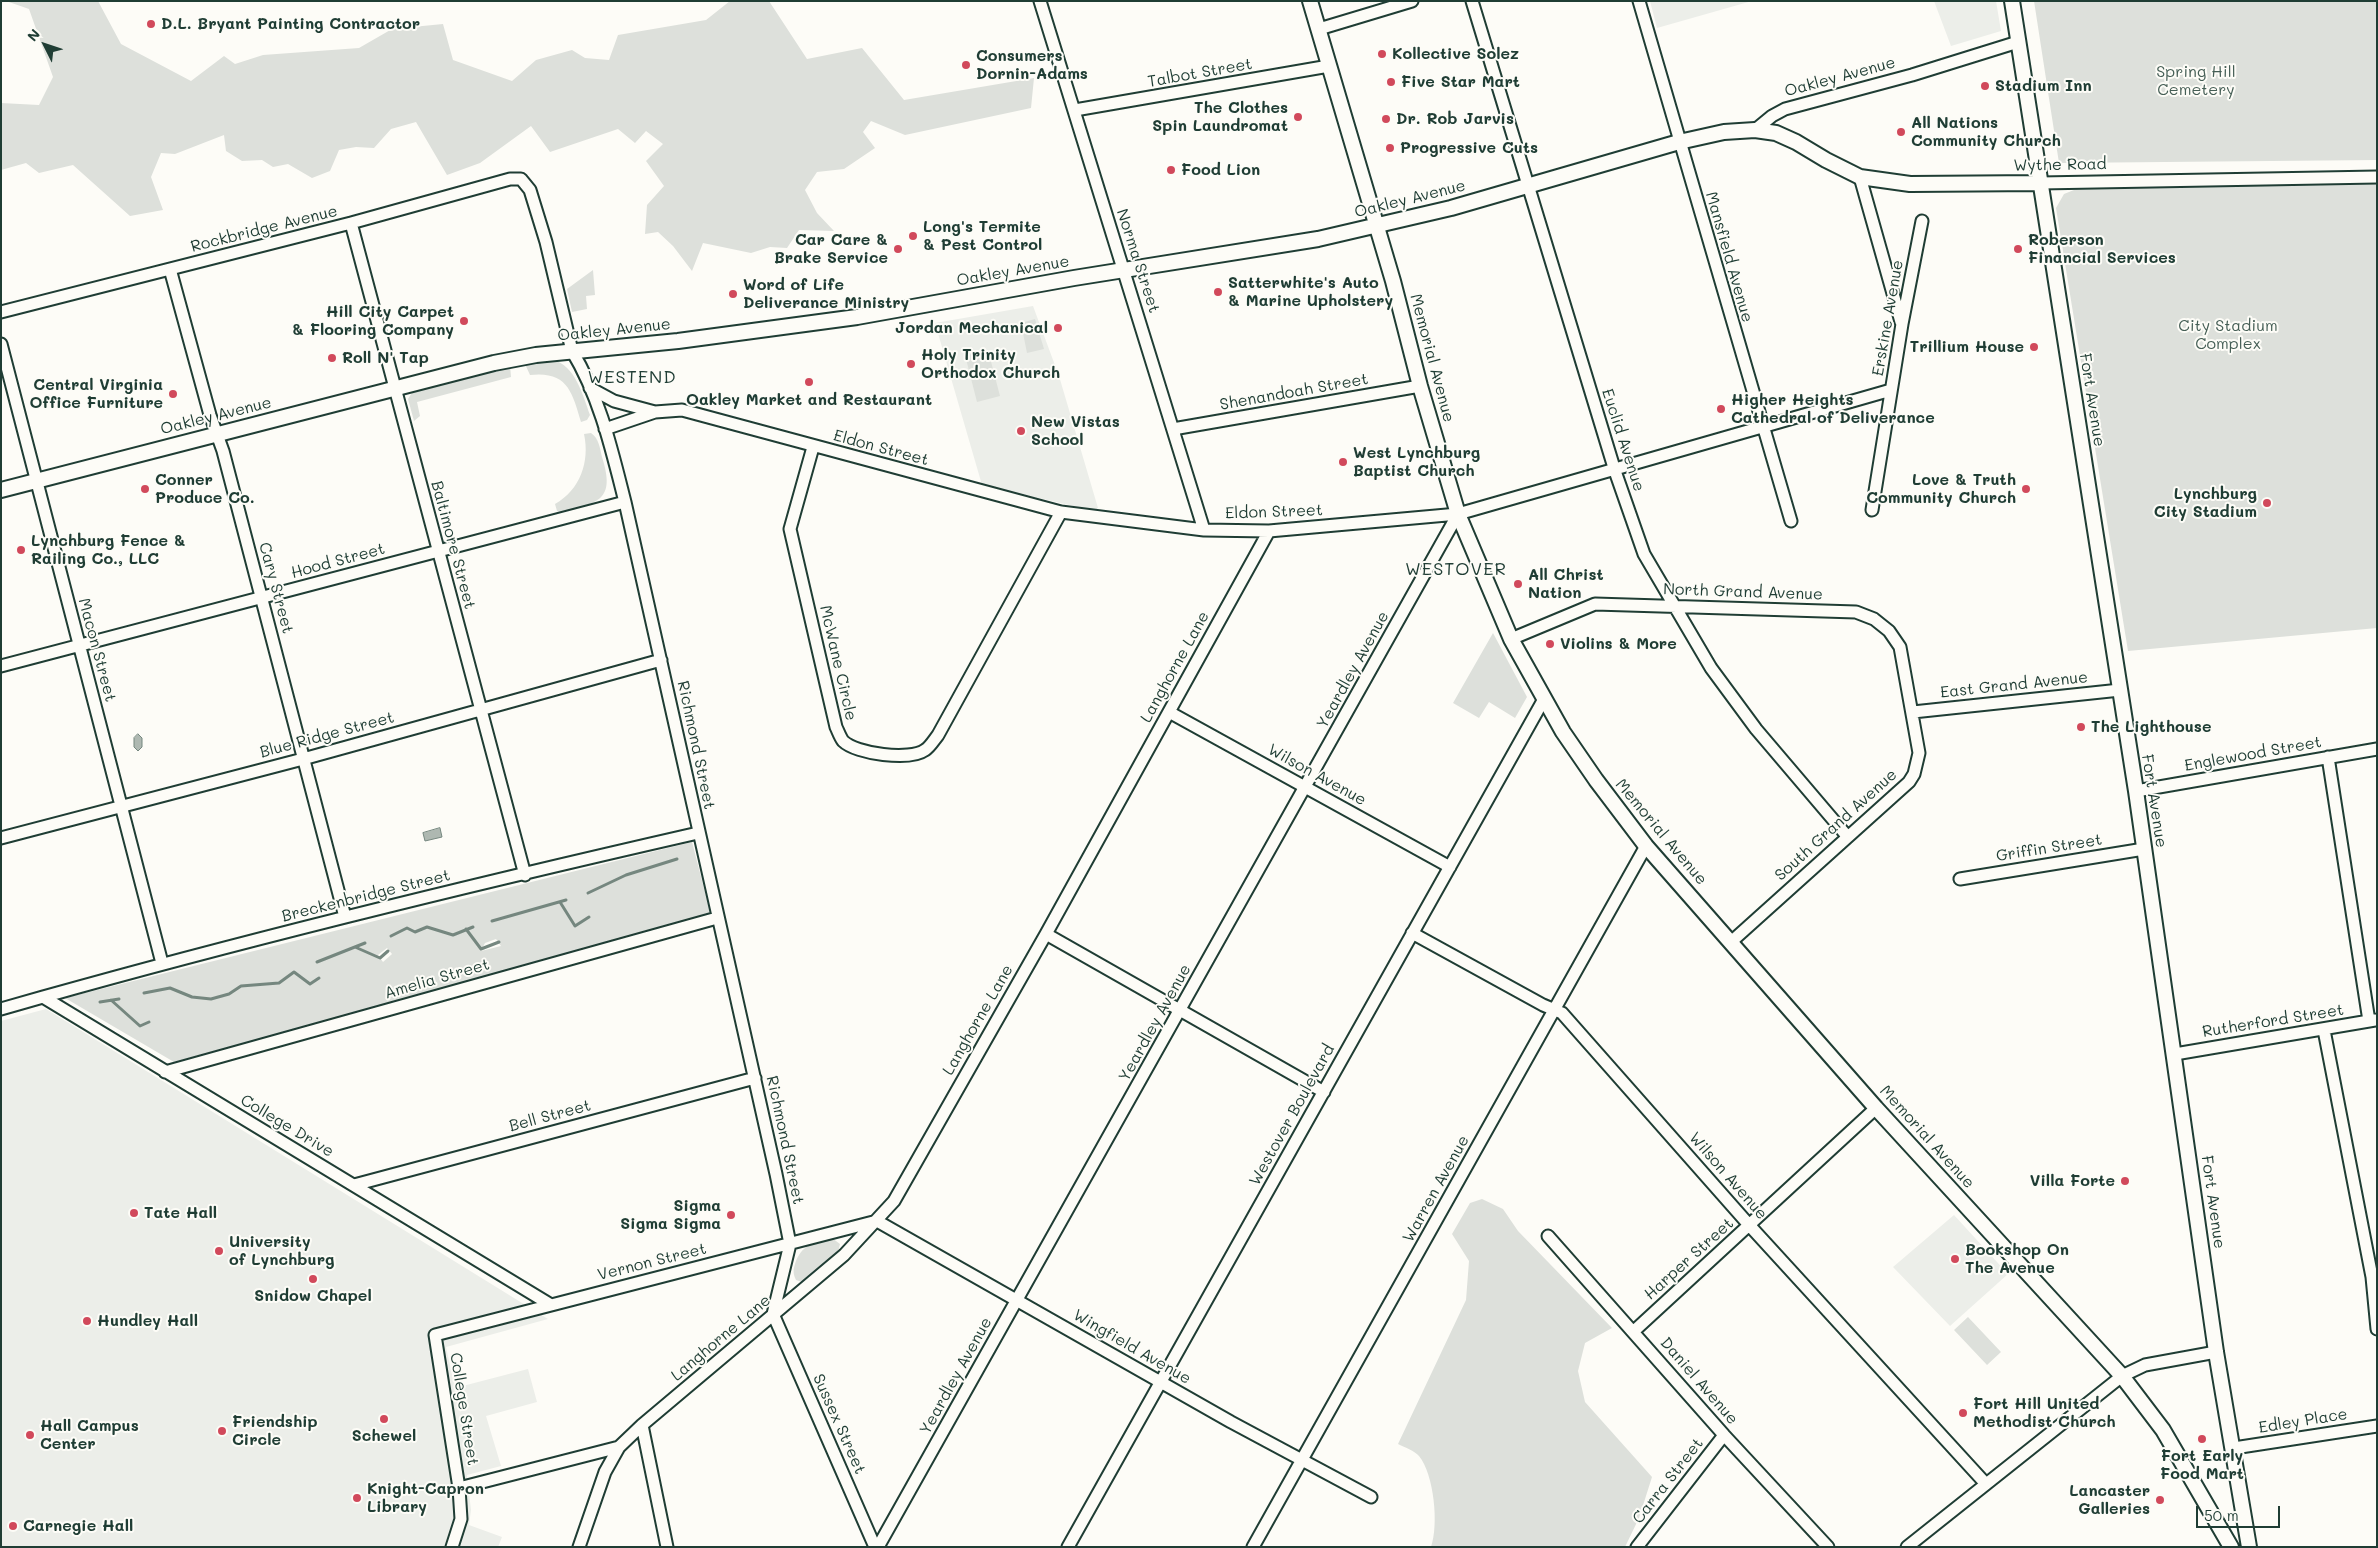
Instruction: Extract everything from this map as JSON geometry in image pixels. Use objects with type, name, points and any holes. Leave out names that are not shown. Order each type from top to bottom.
[{"type":"main road","name":"Memorial Avenue","points":[[1310,1],[1377,226],[1420,386],[1458,514],[1511,639],[1544,699],[1596,780],[1646,846],[1876,1108],[2122,1376],[2163,1430],[2231,1547]]},
{"type":"main road","name":"Fort Avenue","points":[[2012,1],[2037,148],[2040,183],[2136,791],[2216,1352],[2234,1448],[2249,1547]]},
{"type":"main road","name":"Oakley Avenue","points":[[1,490],[216,433],[500,362],[572,351],[678,342],[858,317],[1123,270],[1318,239],[1377,226],[1679,142],[1724,132],[1755,130]]},
{"type":"main road","name":"Wythe Road","points":[[1755,130],[1776,133],[1860,177],[1910,184],[2040,183]]},
{"type":"street","name":"Norma Street","points":[[1040,1],[1204,530]]},
{"type":"street","points":[[1319,29],[1412,1]]},
{"type":"street","name":"Euclid Avenue","points":[[1472,1],[1615,471],[1644,554],[1711,668],[1756,729],[1847,836]]},
{"type":"street","name":"Mansfield Avenue","points":[[1639,1],[1762,428],[1791,521]]},
{"type":"street","name":"Oakley Avenue","points":[[1755,130],[1773,115],[1785,109],[1912,76],[2018,42]]},
{"type":"street","name":"Talbot Street","points":[[1075,110],[1329,66]]},
{"type":"street","points":[[1860,177],[1902,324]]},
{"type":"street","name":"Wythe Road","points":[[2040,183],[2377,177]]},
{"type":"street","name":"Rockbridge Avenue","points":[[1,312],[351,223],[510,180],[521,179],[530,190]]},
{"type":"street","name":"Richmond Street","points":[[530,190],[572,351],[582,367],[605,429],[625,502],[717,918],[755,1078],[790,1244],[773,1314]]},
{"type":"street","name":"Erskine Avenue","points":[[1872,510],[1902,324],[1922,221]]},
{"type":"street","name":"Baltimore Street","points":[[351,223],[391,367],[394,388],[525,875]]},
{"type":"street","name":"Cary Street","points":[[170,269],[261,597],[345,917]]},
{"type":"street","name":"Macon Street","points":[[1,344],[162,963]]},
{"type":"street","name":"Shenandoah Street","points":[[1173,429],[1420,386]]},
{"type":"street","name":"Eldon Street","points":[[590,388],[614,400],[655,412]]},
{"type":"street","name":"Eldon Street","points":[[605,429],[655,412],[682,410],[813,447],[1061,512],[1204,530],[1269,531],[1458,514],[1615,471],[1891,390]]},
{"type":"street","name":"McWane Circle","points":[[813,447],[790,529],[836,727],[843,741],[860,750],[909,756],[925,750],[938,736],[1061,512]]},
{"type":"street","name":"Hood Street","points":[[1,666],[625,502]]},
{"type":"street","name":"Yeardley Avenue","points":[[876,1547],[1181,1010],[1458,514]]},
{"type":"street","name":"Langhorne Lane","points":[[579,1547],[605,1472],[619,1448],[642,1425],[844,1255],[894,1201],[1046,934],[1269,531]]},
{"type":"street","name":"North Grand Avenue","points":[[1511,639],[1595,604],[1856,612],[1874,619],[1890,631],[1900,647],[1912,712]]},
{"type":"street","name":"Blue Ridge Street","points":[[1,838],[303,759],[661,660]]},
{"type":"street","name":"East Grand Avenue","points":[[1912,712],[2120,690]]},
{"type":"street","name":"Westover Boulevard","points":[[1068,1547],[1544,699]]},
{"type":"street","name":"Wilson Avenue","points":[[1169,712],[1450,867]]},
{"type":"street","name":"South Grand Avenue","points":[[1731,942],[1909,782],[1914,774],[1919,752],[1912,712]]},
{"type":"street","name":"Englewood Street","points":[[2136,791],[2377,749]]},
{"type":"street","points":[[2328,757],[2373,1020]]},
{"type":"street","name":"Breckenbridge Street","points":[[43,997],[162,963],[345,917],[698,833]]},
{"type":"street","name":"Warren Avenue","points":[[1253,1547],[1646,846]]},
{"type":"street","name":"Griffin Street","points":[[1960,879],[2144,849]]},
{"type":"street","name":"Amelia Street","points":[[165,1072],[717,918]]},
{"type":"street","name":"Wilson Avenue","points":[[1412,933],[1562,1013],[1750,1226],[1986,1484]]},
{"type":"street","points":[[1046,934],[1324,1092]]},
{"type":"street","points":[[1,1009],[43,997]]},
{"type":"street","name":"College Drive","points":[[43,997],[551,1305]]},
{"type":"street","name":"Rutherford Street","points":[[2175,1054],[2324,1030],[2373,1020]]},
{"type":"street","points":[[2324,1030],[2372,1277],[2377,1329]]},
{"type":"street","name":"Bell Street","points":[[354,1185],[755,1078]]},
{"type":"street","name":"Harper Street","points":[[1634,1331],[1876,1108]]},
{"type":"street","name":"Vernon Street","points":[[435,1335],[877,1221]]},
{"type":"street","name":"Wingfield Avenue","points":[[877,1221],[1160,1382],[1371,1497]]},
{"type":"street","name":"Daniel Avenue","points":[[1548,1236],[1724,1435],[1828,1547]]},
{"type":"street","name":"Sussex Street","points":[[773,1314],[876,1547]]},
{"type":"street","name":"College Street","points":[[435,1335],[459,1488],[461,1519],[452,1547]]},
{"type":"street","points":[[1907,1547],[2122,1376],[2145,1365],[2216,1352]]},
{"type":"street","points":[[642,1425],[666,1547]]},
{"type":"street","name":"Edley Place","points":[[2234,1448],[2377,1426]]},
{"type":"street","name":"Carra Street","points":[[1637,1547],[1724,1435]]},
{"type":"street","points":[[459,1488],[619,1448]]},
{"type":"shaded area","points":[[1650,1],[1752,1],[1657,28]]},
{"type":"shaded area","points":[[1934,1],[1996,1],[2001,31],[1951,46]]},
{"type":"shaded area","name":"New Vistas School","points":[[1033,306],[1059,376],[1098,508],[1095,511],[982,485],[935,323]]},
{"type":"shaded area","points":[[138,734],[142,738],[142,747],[138,751],[134,747],[134,738]]},
{"type":"shaded area","points":[[440,828],[442,837],[425,841],[423,833]]},
{"type":"shaded area","name":"University of Lynchburg","points":[[46,1009],[548,1319],[446,1347],[455,1388],[528,1369],[537,1402],[486,1416],[501,1466],[467,1475],[471,1510],[469,1525],[502,1537],[498,1547],[1,1547],[1,1021]]},
{"type":"shaded area","points":[[1954,1215],[2008,1274],[1950,1326],[1893,1267]]},
{"type":"green space","points":[[6,1],[98,1],[121,44],[191,81],[224,56],[235,64],[263,55],[359,48],[392,29],[443,24],[453,60],[512,81],[536,60],[572,50],[585,58],[609,60],[618,35],[706,20],[730,1],[769,1],[807,59],[862,48],[904,100],[1034,78],[1031,108],[905,135],[871,121],[863,132],[875,148],[844,169],[817,172],[805,190],[817,213],[834,231],[799,230],[787,248],[770,247],[751,253],[703,243],[692,271],[673,246],[658,232],[645,234],[647,205],[664,186],[646,161],[663,144],[646,131],[635,143],[618,129],[550,152],[531,126],[480,163],[447,175],[416,122],[391,129],[374,148],[356,147],[339,150],[330,171],[312,178],[288,164],[273,167],[262,160],[242,161],[226,151],[224,135],[175,154],[161,153],[151,177],[163,210],[130,216],[73,165],[39,173],[26,163],[1,170],[1,103],[39,105],[53,77],[29,9]]},
{"type":"green space","name":"Spring Hill Cemetery","points":[[2034,1],[2377,1],[2377,160],[2059,163]]},
{"type":"green space","name":"City Stadium Complex","points":[[2377,184],[2377,628],[2128,651],[2056,208],[2064,194],[2079,188]]},
{"type":"green space","points":[[593,270],[595,295],[586,296],[587,309],[572,312],[567,289]]},
{"type":"green space","points":[[1035,319],[1044,349],[1027,353],[1021,323]]},
{"type":"green space","points":[[988,350],[1000,396],[977,402],[965,355]]},
{"type":"green space","points":[[553,360],[561,363],[573,374],[590,415],[587,420],[581,422],[571,392],[566,385],[552,376],[530,375],[525,364]]},
{"type":"green space","points":[[510,365],[511,377],[417,402],[420,416],[414,421],[408,399],[413,391]]},
{"type":"green space","points":[[591,433],[599,444],[606,472],[607,483],[605,491],[600,498],[585,506],[560,512],[557,511],[555,504],[571,491],[581,474],[586,455],[584,434]]},
{"type":"green space","points":[[1493,633],[1527,697],[1515,718],[1489,702],[1479,718],[1453,703]]},
{"type":"green space","points":[[692,842],[711,915],[174,1062],[65,998]],"holes":[[[496,939],[501,946],[481,951],[485,943]],[[387,948],[392,954],[383,962],[378,955]]]},
{"type":"green space","points":[[1482,1199],[1503,1209],[1518,1231],[1612,1328],[1585,1343],[1578,1371],[1585,1402],[1652,1477],[1639,1518],[1625,1547],[1431,1547],[1435,1526],[1435,1513],[1428,1475],[1419,1456],[1398,1444],[1466,1300],[1469,1261],[1452,1234],[1470,1203]]},
{"type":"green space","points":[[832,1238],[840,1244],[838,1252],[802,1282],[796,1280],[794,1268],[801,1252],[809,1245]]},
{"type":"green space","points":[[1968,1317],[2001,1352],[1987,1365],[1954,1330]]},
{"type":"waterway","points":[[588,893],[626,875],[677,859]]},
{"type":"waterway","points":[[492,921],[566,900]]},
{"type":"waterway","points":[[560,902],[575,926],[589,917]]},
{"type":"waterway","points":[[391,936],[407,928],[415,932],[427,927],[453,935],[473,927]]},
{"type":"waterway","points":[[466,929],[481,949],[499,942]]},
{"type":"waterway","points":[[317,962],[365,943]]},
{"type":"waterway","points":[[355,947],[380,958],[388,951]]},
{"type":"waterway","points":[[144,993],[170,988],[192,997],[211,999],[229,994],[241,986],[279,983],[294,972],[310,984],[319,978]]},
{"type":"waterway","points":[[100,1002],[119,999]]},
{"type":"waterway","points":[[111,1000],[140,1026],[149,1022]]},
{"type":"place","name":"D.L. Bryant Painting Contractor","points":[[151,24]]},
{"type":"place","name":"Kollective Solez","points":[[1382,54]]},
{"type":"place","name":"Consumers Dornin-Adams","points":[[966,65]]},
{"type":"place","name":"Five Star Mart","points":[[1391,82]]},
{"type":"place","name":"Stadium Inn","points":[[1985,86]]},
{"type":"place","name":"The Clothes Spin Laundromat","points":[[1298,117]]},
{"type":"place","name":"Dr. Rob Jarvis","points":[[1386,119]]},
{"type":"place","name":"All Nations Community Church","points":[[1901,132]]},
{"type":"place","name":"Progressive Cuts","points":[[1390,148]]},
{"type":"place","name":"Food Lion","points":[[1171,170]]},
{"type":"place","name":"Long's Termite & Pest Control","points":[[913,236]]},
{"type":"place","name":"Car Care & Brake Service","points":[[898,249]]},
{"type":"place","name":"Roberson Financial Services","points":[[2018,249]]},
{"type":"place","name":"Satterwhite's Auto & Marine Upholstery","points":[[1218,292]]},
{"type":"place","name":"Word of Life Deliverance Ministry","points":[[733,294]]},
{"type":"place","name":"Hill City Carpet & Flooring Company","points":[[464,321]]},
{"type":"place","name":"Jordan Mechanical","points":[[1058,328]]},
{"type":"place","name":"Trillium House","points":[[2034,347]]},
{"type":"place","name":"Roll N' Tap","points":[[332,358]]},
{"type":"place","name":"Holy Trinity Orthodox Church","points":[[911,364]]},
{"type":"place","name":"Oakley Market and Restaurant","points":[[809,382]]},
{"type":"place","name":"Central Virginia Office Furniture","points":[[173,394]]},
{"type":"place","name":"Higher Heights Cathedral of Deliverance","points":[[1721,409]]},
{"type":"place","name":"New Vistas School","points":[[1021,431]]},
{"type":"place","name":"West Lynchburg Baptist Church","points":[[1343,462]]},
{"type":"place","name":"Conner Produce Co.","points":[[145,489]]},
{"type":"place","name":"Love & Truth Community Church","points":[[2026,489]]},
{"type":"place","name":"Lynchburg City Stadium","points":[[2267,503]]},
{"type":"place","name":"Lynchburg Fence & Railing Co., LLC","points":[[21,550]]},
{"type":"place","name":"All Christ Nation","points":[[1518,584]]},
{"type":"place","name":"Violins & More","points":[[1550,644]]},
{"type":"place","name":"The Lighthouse","points":[[2081,727]]},
{"type":"place","name":"Villa Forte","points":[[2125,1181]]},
{"type":"place","name":"Tate Hall","points":[[134,1213]]},
{"type":"place","name":"Sigma Sigma Sigma","points":[[731,1215]]},
{"type":"place","name":"University of Lynchburg","points":[[219,1251]]},
{"type":"place","name":"Bookshop On The Avenue","points":[[1955,1259]]},
{"type":"place","name":"Snidow Chapel","points":[[313,1279]]},
{"type":"place","name":"Hundley Hall","points":[[87,1321]]},
{"type":"place","name":"Fort Hill United Methodist Church","points":[[1963,1413]]},
{"type":"place","name":"Schewel","points":[[384,1419]]},
{"type":"place","name":"Friendship Circle","points":[[222,1431]]},
{"type":"place","name":"Hall Campus Center","points":[[30,1435]]},
{"type":"place","name":"Fort Early Food Mart","points":[[2202,1439]]},
{"type":"place","name":"Knight-Capron Library","points":[[357,1498]]},
{"type":"place","name":"Lancaster Galleries","points":[[2160,1500]]},
{"type":"place","name":"Carnegie Hall","points":[[13,1526]]},
{"type":"district","name":"WESTEND","points":[[632,377]]},
{"type":"district","name":"WESTOVER","points":[[1456,569]]}]
